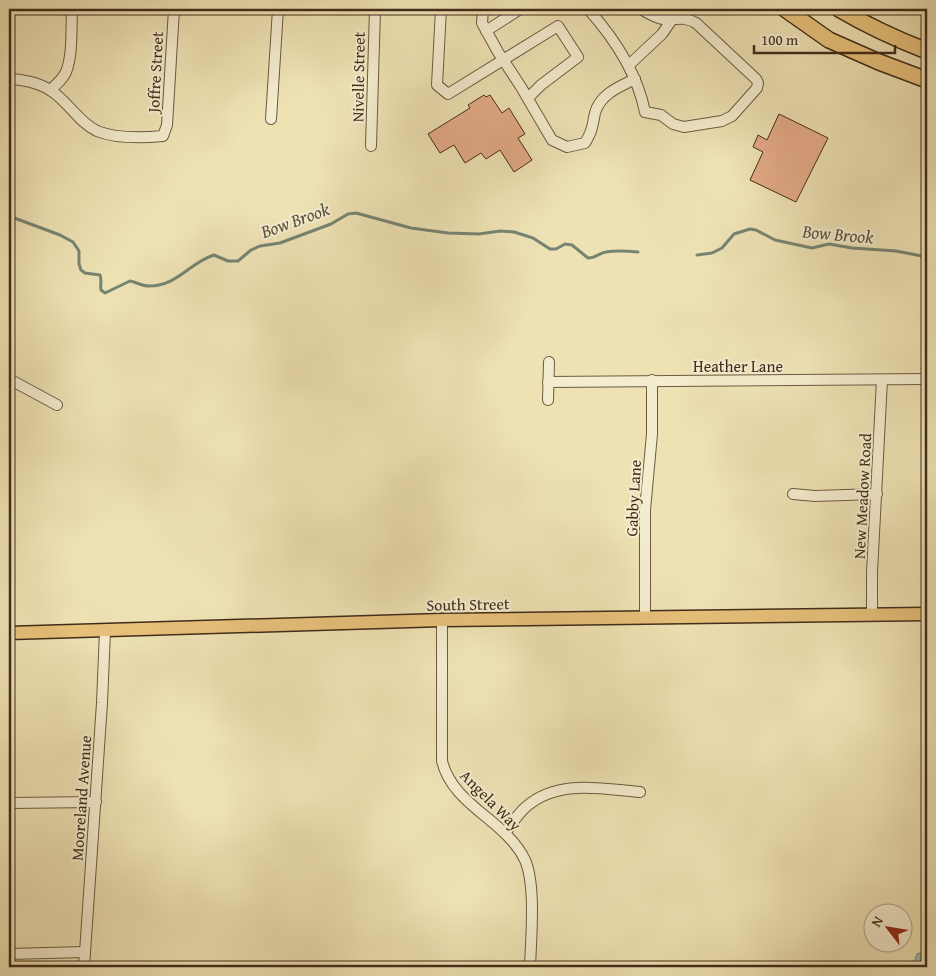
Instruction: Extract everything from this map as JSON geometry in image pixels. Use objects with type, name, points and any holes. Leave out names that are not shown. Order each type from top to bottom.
[{"type":"highway","points":[[775,9],[829,40],[927,80]]},
{"type":"highway","points":[[785,9],[829,40]]},
{"type":"highway","points":[[839,9],[868,26],[927,50]]},
{"type":"main road","name":"South Street","points":[[9,632],[105,631],[442,620],[927,614]]},
{"type":"street","points":[[9,79],[18,79],[50,90],[60,81],[69,61],[72,9]]},
{"type":"street","name":"Joffre Street","points":[[50,90],[86,124],[96,130],[117,136],[163,136],[167,125],[174,9]]},
{"type":"street","points":[[271,120],[278,9]]},
{"type":"street","name":"Nivelle Street","points":[[371,146],[375,9]]},
{"type":"street","points":[[441,9],[437,85],[448,94],[558,26],[578,58],[528,98]]},
{"type":"street","points":[[483,9],[482,23],[503,60],[552,140],[567,147],[585,143],[593,130],[595,112],[603,97],[635,78]]},
{"type":"street","points":[[486,31],[520,9]]},
{"type":"street","points":[[588,9],[606,28],[629,65],[641,93],[645,112],[661,116],[673,124],[684,127],[722,121],[732,116],[757,88],[758,83],[756,79],[696,23],[689,19],[658,18],[640,9]]},
{"type":"street","points":[[629,65],[662,34],[673,18]]},
{"type":"street","points":[[548,400],[549,362]]},
{"type":"street","points":[[9,379],[57,405]]},
{"type":"street","name":"Heather Lane","points":[[548,382],[927,379]]},
{"type":"street","name":"Gabby Lane","points":[[645,617],[645,510],[652,434],[652,380]]},
{"type":"street","name":"New Meadow Road","points":[[872,614],[882,380]]},
{"type":"street","points":[[793,494],[815,496],[877,494]]},
{"type":"street","name":"Angela Way","points":[[442,620],[442,761],[445,772],[457,791],[505,833],[520,852],[529,872],[531,894],[530,967]]},
{"type":"street","name":"Mooreland Avenue","points":[[84,967],[96,802],[105,631]]},
{"type":"street","points":[[505,833],[527,806],[556,790],[585,788],[640,792]]},
{"type":"street","points":[[9,803],[96,802]]},
{"type":"street","points":[[9,954],[85,952]]},
{"type":"shaded area","points":[[927,950],[927,967],[912,967],[917,954]]},
{"type":"building","points":[[484,95],[486,97],[490,95],[502,113],[509,108],[525,134],[518,138],[532,160],[514,172],[500,150],[486,159],[481,153],[465,163],[454,145],[440,153],[428,134],[470,108],[468,105]]},
{"type":"building","points":[[779,114],[828,138],[796,202],[750,180],[763,152],[753,147],[758,135],[767,140]]},
{"type":"waterway","name":"Bow Brook","points":[[9,216],[60,235],[73,242],[79,251],[81,270],[85,273],[100,275],[101,290],[105,293],[130,281],[149,286],[168,282],[214,255],[228,261],[238,261],[251,250],[260,246],[280,243],[331,224],[348,214],[356,213],[411,228],[448,233],[514,232],[533,238],[550,249],[556,249],[565,244],[572,245],[588,258],[610,251],[638,252]]},
{"type":"waterway","name":"Bow Brook","points":[[697,255],[712,253],[722,248],[734,234],[750,229],[756,230],[775,240],[812,248],[829,244],[852,248],[896,251],[927,257]]}]
